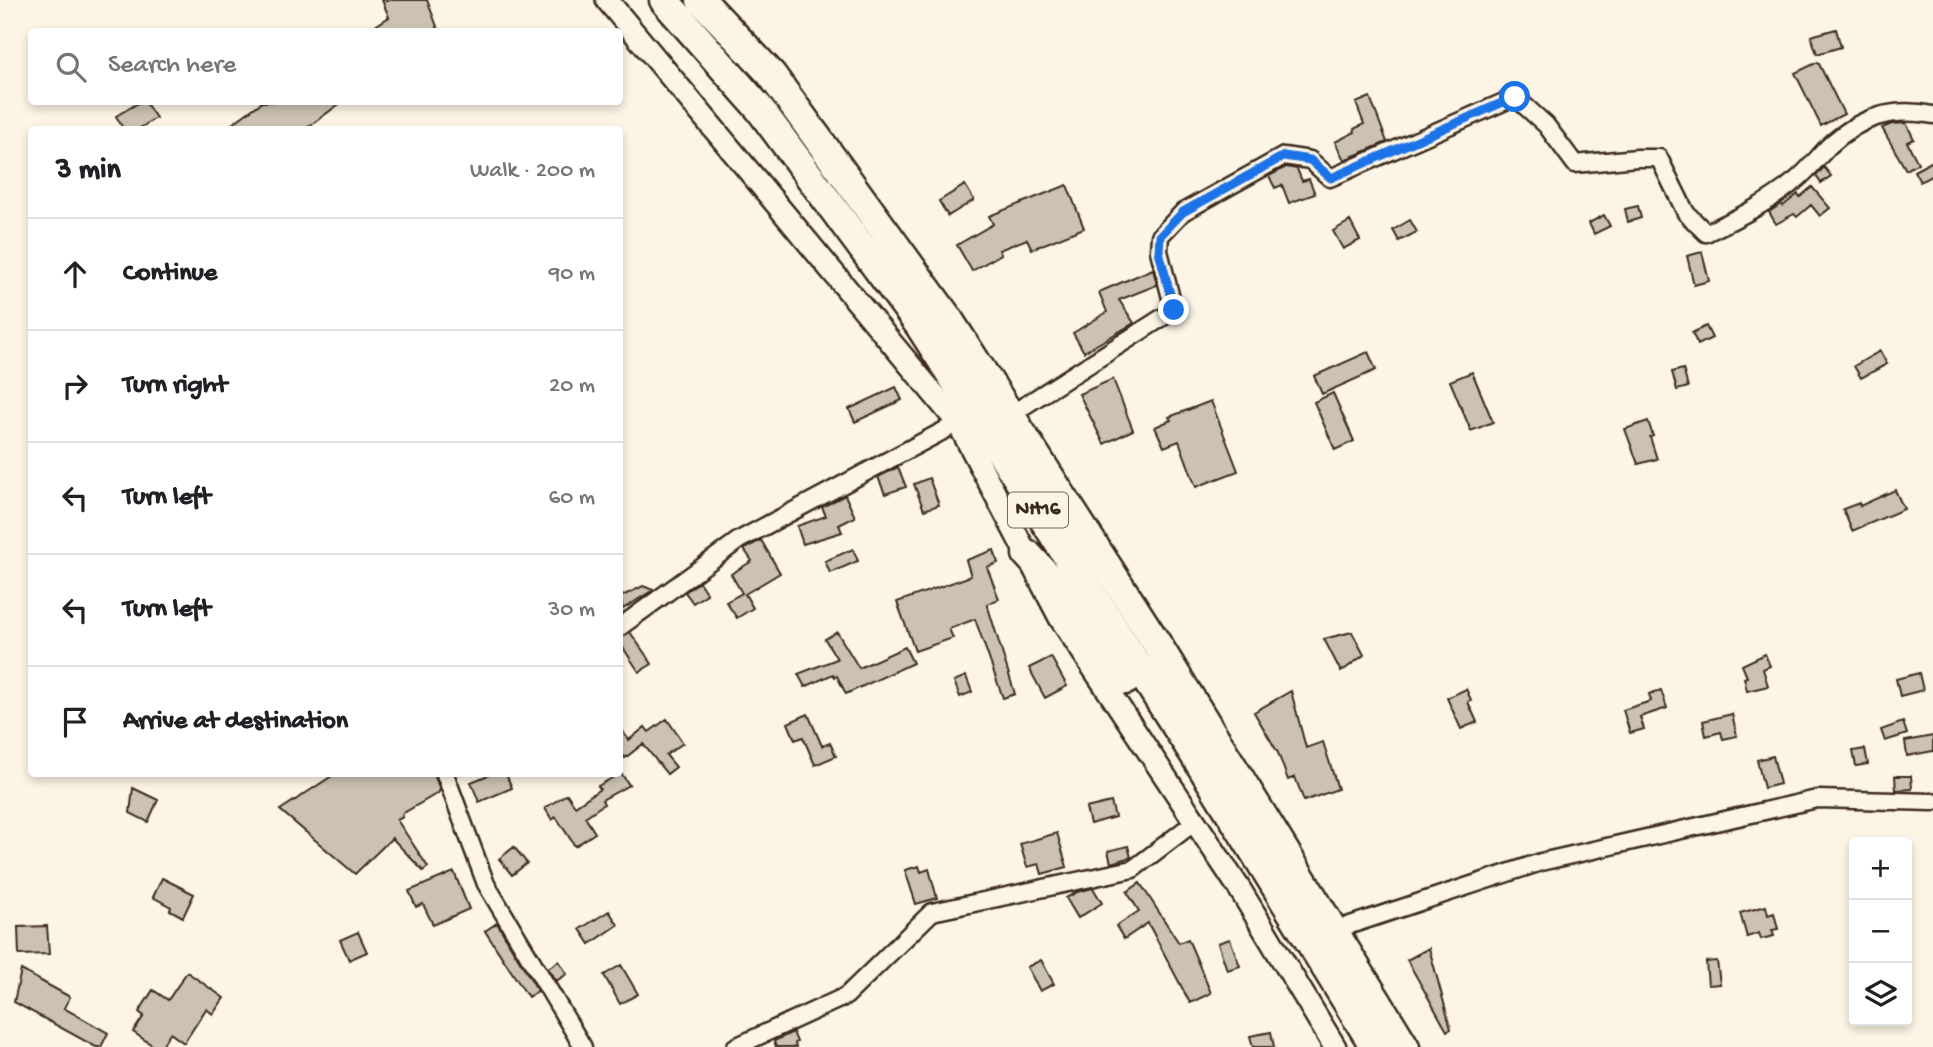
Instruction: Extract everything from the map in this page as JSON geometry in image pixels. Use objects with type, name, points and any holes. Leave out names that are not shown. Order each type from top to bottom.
[{"type":"highway","name":"NH16","points":[[664,0],[759,108],[920,326],[1194,754],[1374,1047]]},
{"type":"highway","name":"NH16","points":[[701,0],[771,74],[947,317],[1157,644],[1405,1047]]},
{"type":"highway","points":[[1027,554],[1065,595],[1137,696],[1194,754]]},
{"type":"street","points":[[607,0],[958,423],[1060,618],[1239,888],[1335,1047]]},
{"type":"street","points":[[1010,415],[1174,310],[1159,251],[1160,236],[1183,212],[1284,156],[1310,160],[1331,178],[1515,97],[1546,125],[1575,164],[1659,158],[1686,213],[1706,233],[1749,213],[1797,180],[1832,144],[1872,116],[1909,110],[1933,115]]},
{"type":"street","points":[[623,626],[739,540],[958,423]]},
{"type":"street","points":[[446,777],[486,884],[583,1047]]},
{"type":"street","points":[[1332,931],[1541,862],[1816,799],[1933,802]]},
{"type":"street","points":[[735,1047],[846,996],[932,912],[1133,869],[1196,821]]},
{"type":"building","points":[[382,0],[427,0],[438,28],[372,28],[389,17]]},
{"type":"building","points":[[1836,29],[1841,47],[1817,54],[1811,36]]},
{"type":"building","points":[[1818,62],[1844,114],[1821,126],[1795,73]]},
{"type":"building","points":[[1370,97],[1387,142],[1344,160],[1335,142],[1364,124],[1356,103]]},
{"type":"building","points":[[135,105],[147,105],[156,118],[143,126],[122,126],[116,116]]},
{"type":"building","points":[[258,105],[338,105],[309,126],[229,126]]},
{"type":"building","points":[[1906,123],[1914,139],[1907,142],[1918,163],[1906,170],[1882,128]]},
{"type":"building","points":[[1933,161],[1933,175],[1920,182],[1914,171]]},
{"type":"building","points":[[1286,167],[1297,169],[1302,181],[1309,179],[1315,194],[1289,203],[1282,185],[1275,188],[1269,176]]},
{"type":"building","points":[[1824,167],[1831,176],[1821,183],[1816,176]]},
{"type":"building","points":[[965,185],[974,200],[948,216],[939,201]]},
{"type":"building","points":[[1067,185],[1084,228],[1032,249],[1027,239],[999,250],[1001,254],[972,271],[957,245],[993,224],[989,216]]},
{"type":"building","points":[[1812,187],[1830,208],[1820,216],[1811,205],[1797,217],[1794,214],[1776,224],[1769,212],[1781,204],[1783,206],[1798,194],[1800,197]]},
{"type":"building","points":[[1638,206],[1641,218],[1628,222],[1625,209]]},
{"type":"building","points":[[1604,215],[1610,226],[1594,234],[1589,223]]},
{"type":"building","points":[[1410,220],[1417,232],[1399,241],[1393,230]]},
{"type":"building","points":[[1350,221],[1360,240],[1343,249],[1333,231]]},
{"type":"building","points":[[1702,252],[1709,281],[1694,285],[1687,256]]},
{"type":"building","points":[[1153,269],[1157,285],[1119,300],[1134,323],[1084,352],[1073,333],[1107,312],[1099,292]]},
{"type":"building","points":[[1706,326],[1712,338],[1698,345],[1692,333]]},
{"type":"building","points":[[1880,351],[1887,364],[1861,378],[1854,366]]},
{"type":"building","points":[[1368,352],[1376,370],[1322,394],[1314,376]]},
{"type":"building","points":[[1683,369],[1688,387],[1677,390],[1672,372]]},
{"type":"building","points":[[1472,372],[1493,422],[1471,431],[1450,381]]},
{"type":"building","points":[[1113,379],[1133,430],[1104,444],[1079,394]]},
{"type":"building","points":[[896,387],[902,400],[855,422],[849,409]]},
{"type":"building","points":[[1333,393],[1354,441],[1335,450],[1314,402]]},
{"type":"building","points":[[1211,401],[1238,471],[1196,487],[1179,441],[1164,447],[1155,427],[1171,420],[1169,417]]},
{"type":"building","points":[[1648,421],[1657,459],[1638,464],[1625,429]]},
{"type":"building","points":[[898,467],[906,487],[885,494],[878,477]]},
{"type":"building","points":[[929,478],[939,505],[924,510],[914,484]]},
{"type":"building","points":[[1895,490],[1904,509],[1852,531],[1843,509],[1859,503],[1860,506]]},
{"type":"building","points":[[845,495],[855,517],[839,525],[842,532],[803,544],[797,526],[826,516],[822,507]]},
{"type":"building","points":[[761,540],[780,573],[745,594],[753,608],[737,618],[726,602],[742,593],[731,574],[752,561],[744,549]]},
{"type":"building","points":[[853,549],[858,561],[830,573],[825,561]]},
{"type":"building","points":[[994,550],[998,563],[987,567],[999,599],[987,604],[1015,694],[1003,698],[975,619],[949,629],[953,638],[915,651],[897,602],[971,576],[966,560]]},
{"type":"building","points":[[699,582],[707,594],[693,603],[685,592]]},
{"type":"building","points":[[643,586],[653,590],[623,609],[623,596]]},
{"type":"building","points":[[630,632],[652,664],[639,672],[623,648],[623,636]]},
{"type":"building","points":[[837,632],[859,668],[905,647],[913,663],[846,694],[837,676],[833,674],[805,687],[798,674],[837,659],[825,639]]},
{"type":"building","points":[[1352,632],[1364,655],[1341,672],[1324,639]]},
{"type":"building","points":[[1765,654],[1770,666],[1763,669],[1768,686],[1747,691],[1744,678],[1747,677],[1742,665]]},
{"type":"building","points":[[1051,657],[1067,686],[1045,698],[1029,668]]},
{"type":"building","points":[[1919,673],[1923,690],[1900,696],[1896,679]]},
{"type":"building","points":[[966,676],[972,692],[960,697],[954,681]]},
{"type":"building","points":[[1466,689],[1471,700],[1468,702],[1477,722],[1461,729],[1447,698]]},
{"type":"building","points":[[1661,690],[1667,708],[1640,717],[1644,729],[1630,733],[1623,710],[1651,701],[1649,694]]},
{"type":"building","points":[[1291,691],[1306,748],[1323,742],[1338,789],[1304,801],[1295,777],[1288,780],[1278,753],[1254,712]]},
{"type":"building","points":[[808,714],[822,746],[830,743],[836,756],[815,765],[803,737],[795,740],[788,723]]},
{"type":"building","points":[[1732,714],[1737,736],[1723,739],[1721,732],[1706,736],[1703,721]]},
{"type":"building","points":[[667,719],[683,743],[666,755],[676,767],[667,774],[643,744],[625,758],[623,755],[623,732],[629,740],[645,727],[649,732]]},
{"type":"building","points":[[1903,722],[1907,734],[1885,741],[1881,730]]},
{"type":"building","points":[[1933,736],[1933,751],[1907,756],[1905,741]]},
{"type":"building","points":[[1865,749],[1868,764],[1856,766],[1853,751]]},
{"type":"building","points":[[1773,756],[1780,784],[1764,788],[1757,760]]},
{"type":"building","points":[[623,776],[629,785],[602,800],[604,804],[585,817],[595,833],[575,846],[556,817],[552,820],[545,808],[567,794],[575,806],[600,789],[598,786],[614,777]]},
{"type":"building","points":[[1895,776],[1911,776],[1912,789],[1896,790]]},
{"type":"building","points":[[330,777],[435,777],[440,790],[397,820],[428,867],[423,871],[392,838],[355,874],[280,810]]},
{"type":"building","points":[[484,777],[507,777],[512,788],[479,802],[471,782]]},
{"type":"building","points":[[133,788],[158,800],[148,822],[130,813]]},
{"type":"building","points":[[1111,802],[1115,817],[1090,824],[1086,808]]},
{"type":"building","points":[[1057,833],[1067,867],[1042,874],[1039,864],[1027,867],[1020,844]]},
{"type":"building","points":[[1128,846],[1131,857],[1111,863],[1108,851]]},
{"type":"building","points":[[514,847],[527,863],[512,875],[499,859]]},
{"type":"building","points":[[919,866],[921,872],[929,869],[937,898],[916,904],[905,870]]},
{"type":"building","points":[[454,872],[469,909],[433,925],[423,904],[416,907],[409,891]]},
{"type":"building","points":[[162,878],[194,894],[183,917],[153,897]]},
{"type":"building","points":[[1140,883],[1179,943],[1188,939],[1211,993],[1190,1003],[1148,923],[1124,939],[1116,926],[1139,911],[1127,892]]},
{"type":"building","points":[[1093,888],[1102,903],[1078,918],[1066,898]]},
{"type":"building","points":[[1766,906],[1768,915],[1774,913],[1778,929],[1772,930],[1774,936],[1761,939],[1759,933],[1747,937],[1740,913]]},
{"type":"building","points":[[609,911],[618,925],[590,944],[580,929]]},
{"type":"building","points":[[497,923],[538,991],[528,997],[485,931]]},
{"type":"building","points":[[47,926],[49,954],[19,955],[18,927]]},
{"type":"building","points":[[358,932],[367,952],[349,960],[340,940]]},
{"type":"building","points":[[1230,939],[1240,966],[1227,970],[1218,943]]},
{"type":"building","points":[[1429,948],[1451,1029],[1447,1031],[1407,960]]},
{"type":"building","points":[[1041,960],[1054,984],[1040,991],[1027,967]]},
{"type":"building","points":[[559,961],[567,974],[556,981],[548,968]]},
{"type":"building","points":[[1717,961],[1720,984],[1708,985],[1706,962]]},
{"type":"building","points":[[621,965],[638,994],[620,1004],[604,975]]},
{"type":"building","points":[[21,970],[70,997],[64,1008],[108,1033],[101,1047],[96,1047],[14,1002]]},
{"type":"building","points":[[187,972],[224,998],[213,1014],[206,1009],[184,1043],[170,1033],[161,1047],[155,1047],[133,1032],[144,1016],[139,1012],[153,990],[168,1000]]},
{"type":"building","points":[[793,1032],[796,1047],[776,1047],[774,1041]]},
{"type":"building","points":[[1271,1032],[1274,1047],[1253,1047],[1250,1036]]},
{"type":"route","points":[[1174,310],[1159,251],[1160,236],[1183,212],[1284,156],[1310,160],[1331,178],[1515,97]]}]
